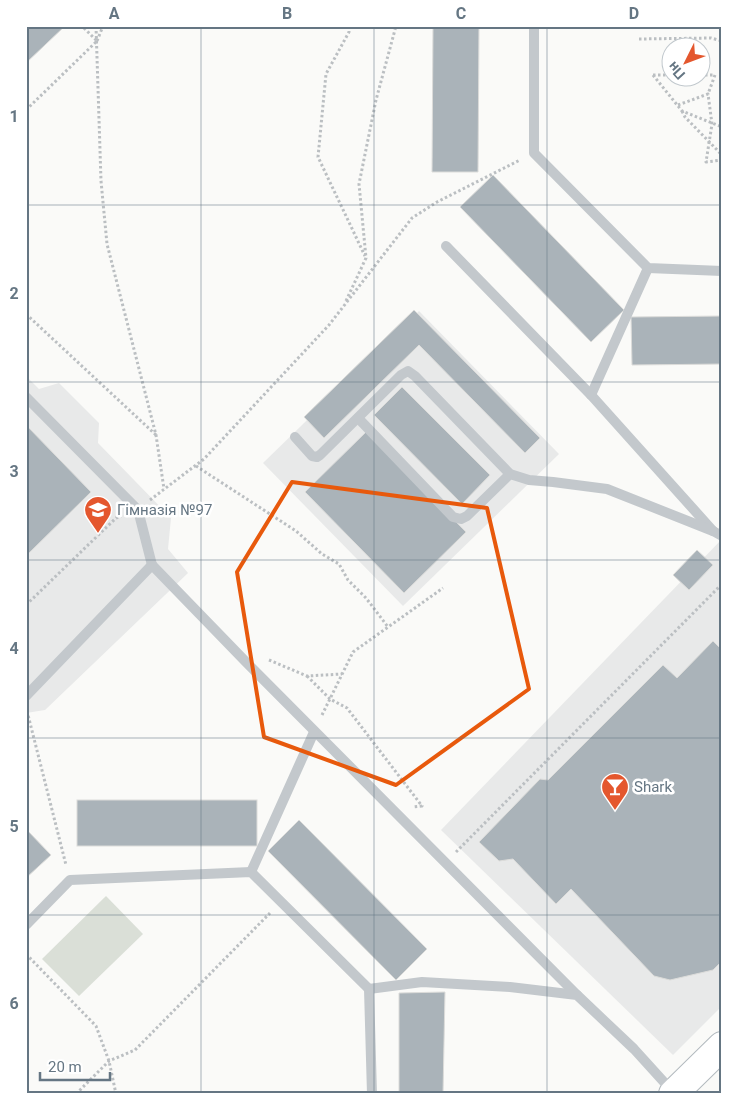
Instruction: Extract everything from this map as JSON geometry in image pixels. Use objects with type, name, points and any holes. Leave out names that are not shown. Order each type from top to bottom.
[{"type":"street","points":[[673,1093],[722,1046]]},
{"type":"lane","points":[[534,26],[534,153],[648,268],[722,270]]},
{"type":"lane","points":[[446,246],[591,395],[717,534]]},
{"type":"lane","points":[[591,395],[648,268]]},
{"type":"lane","points":[[294,437],[312,456],[317,457],[401,375],[408,371],[510,474],[529,480],[607,490],[717,534]]},
{"type":"lane","points":[[26,397],[138,510],[152,566],[577,996],[634,1049],[673,1093]]},
{"type":"lane","points":[[358,418],[453,517],[461,519],[467,516],[510,474]]},
{"type":"lane","points":[[26,696],[152,566]]},
{"type":"lane","points":[[251,872],[314,732]]},
{"type":"lane","points":[[26,925],[70,880],[251,872],[369,989],[372,1094]]},
{"type":"lane","points":[[369,989],[422,982],[510,987],[577,996]]},
{"type":"path","points":[[82,26],[97,41]]},
{"type":"path","points":[[96,26],[101,181],[107,244],[156,435],[164,489]]},
{"type":"path","points":[[26,110],[97,41],[103,26]]},
{"type":"path","points":[[349,26],[349,32],[326,74],[318,157],[366,258]]},
{"type":"path","points":[[343,307],[366,258],[359,184],[376,100],[396,26]]},
{"type":"path","points":[[639,39],[711,38],[722,40]]},
{"type":"path","points":[[660,75],[653,75],[660,84]]},
{"type":"path","points":[[710,75],[715,75],[708,94],[712,124],[706,162],[722,160]]},
{"type":"path","points":[[663,88],[685,117],[722,155]]},
{"type":"path","points":[[678,106],[708,94]]},
{"type":"path","points":[[682,111],[712,124],[722,126]]},
{"type":"path","points":[[26,606],[116,518],[138,510],[204,460],[329,325],[412,218],[437,202],[534,153]]},
{"type":"path","points":[[27,315],[156,435]]},
{"type":"path","points":[[196,466],[296,531],[322,554],[339,564],[348,580],[366,598],[388,627]]},
{"type":"path","points":[[445,863],[722,584]]},
{"type":"path","points":[[314,732],[353,652],[443,588]]},
{"type":"path","points":[[718,588],[722,592]]},
{"type":"path","points":[[246,662],[269,660],[307,676],[330,699],[347,708],[422,806],[392,810]]},
{"type":"path","points":[[307,676],[342,674]]},
{"type":"path","points":[[26,708],[70,880]]},
{"type":"path","points":[[76,1094],[109,1061],[135,1050],[281,902]]},
{"type":"path","points":[[26,954],[96,1026],[109,1061],[116,1094]]},
{"type":"highlighted area","points":[[292,482],[487,508],[529,689],[396,785],[264,737],[237,572]]},
{"type":"shaded area","points":[[419,311],[559,454],[403,606],[263,463]]},
{"type":"shaded area","name":"Гімназія №97","points":[[26,376],[39,389],[59,383],[99,423],[98,443],[171,518],[168,549],[188,573],[45,710],[26,713]]},
{"type":"shaded area","name":"Shark","points":[[722,539],[722,1006],[673,1055],[441,830]]},
{"type":"shaded area","points":[[106,896],[143,934],[79,996],[42,959]]},
{"type":"building","points":[[26,26],[65,26],[26,63]]},
{"type":"building","points":[[433,26],[479,26],[478,172],[432,172]]},
{"type":"building","points":[[493,175],[624,310],[591,342],[460,207]]},
{"type":"building","points":[[414,310],[540,438],[525,453],[419,345],[324,438],[304,417]]},
{"type":"building","points":[[722,316],[722,364],[632,365],[631,317]]},
{"type":"building","points":[[402,387],[490,475],[462,504],[374,415]]},
{"type":"building","points":[[26,425],[91,492],[26,556]]},
{"type":"building","points":[[367,431],[466,532],[404,593],[305,492]]},
{"type":"building","points":[[697,550],[713,565],[689,590],[673,575]]},
{"type":"building","name":"Shark","points":[[713,641],[722,650],[722,961],[713,970],[670,980],[654,976],[571,889],[556,904],[513,859],[499,861],[479,842],[540,779],[548,780],[663,665],[677,678]]},
{"type":"building","points":[[77,800],[257,800],[257,846],[77,846]]},
{"type":"building","points":[[299,820],[427,949],[396,980],[268,851]]},
{"type":"building","points":[[26,829],[51,855],[26,878]]},
{"type":"building","points":[[445,992],[443,1094],[399,1094],[399,993]]},
{"type":"place","name":"Гімназія №97","points":[[98,534]]},
{"type":"place","name":"Shark","points":[[615,811]]}]
